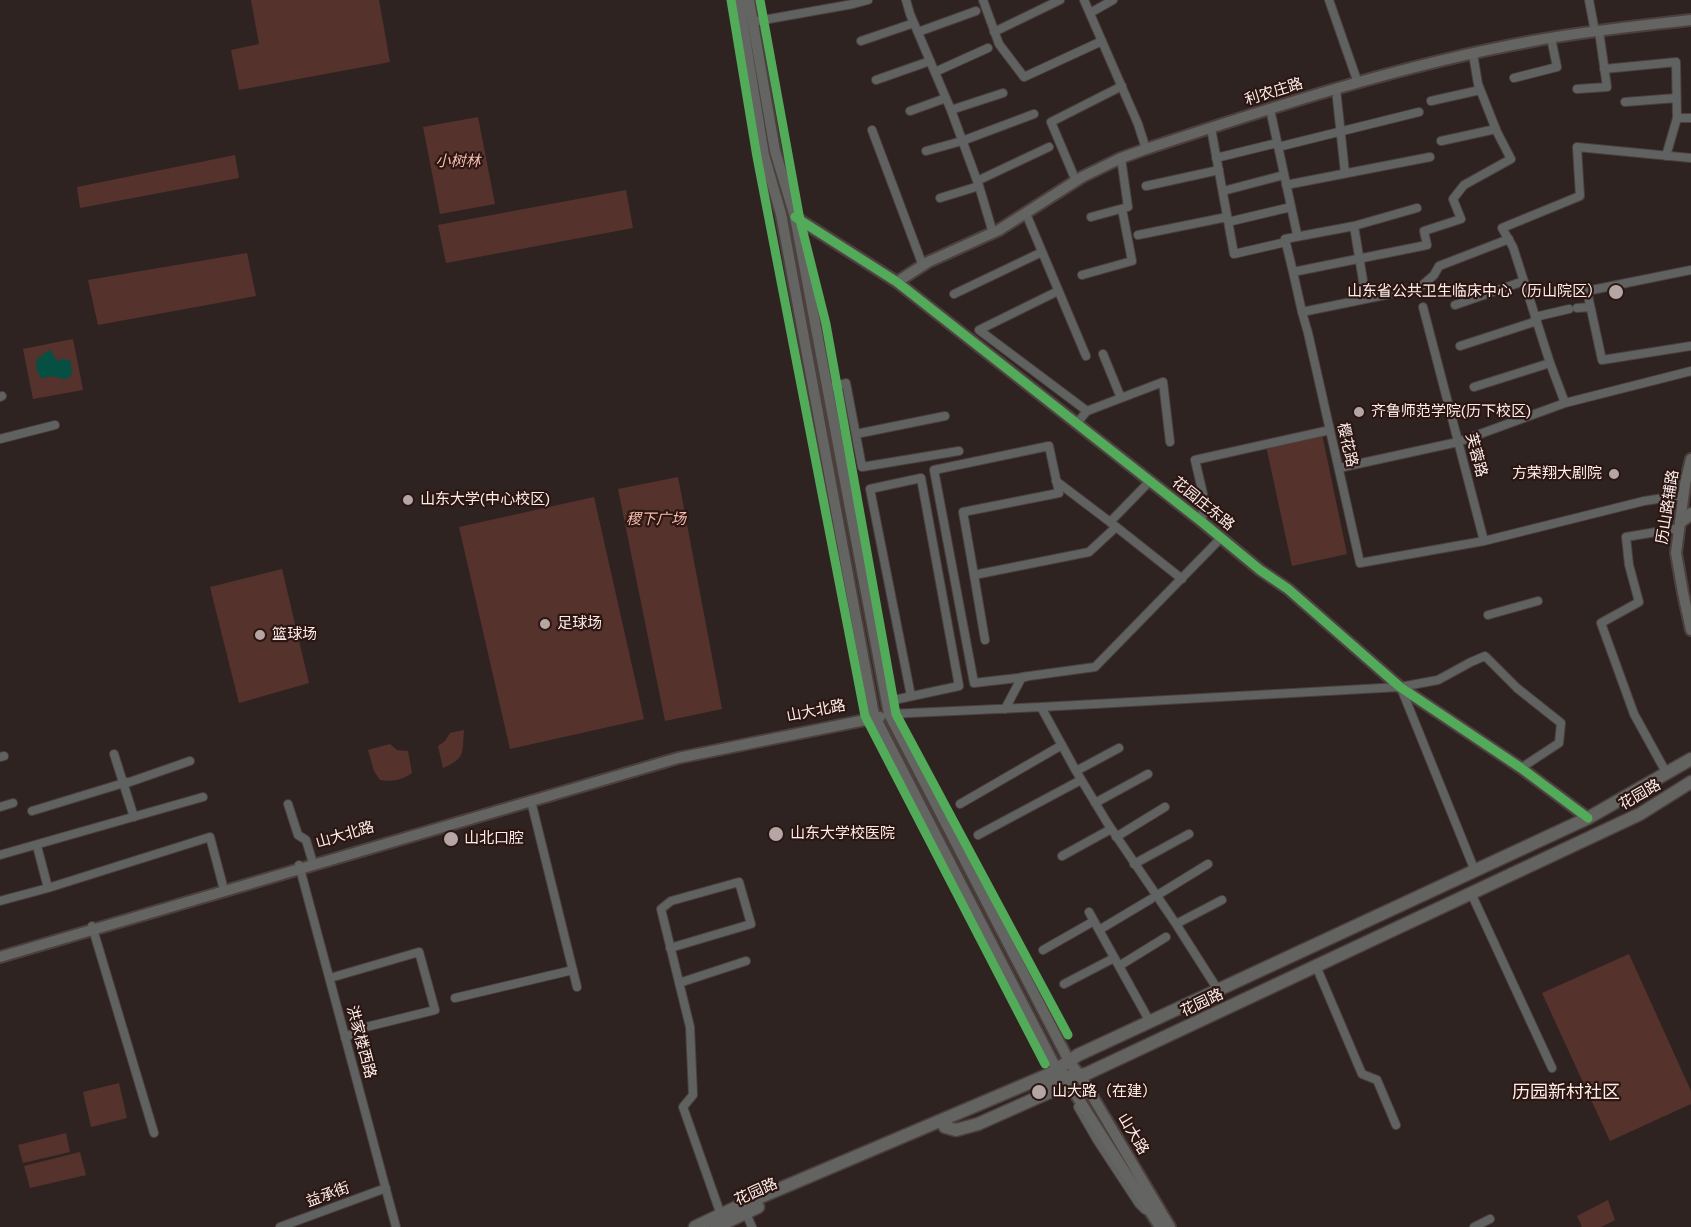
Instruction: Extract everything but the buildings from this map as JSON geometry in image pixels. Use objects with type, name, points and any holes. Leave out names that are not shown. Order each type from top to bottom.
[{"type":"main road","name":"山大路","points":[[739,0],[764,155],[781,214],[874,717],[1065,1082],[1158,1224]]},
{"type":"main road","name":"山大路","points":[[748,0],[775,151],[795,217],[889,714],[1069,1061],[1084,1082],[1170,1227]]},
{"type":"main road","name":"利农庄路","points":[[897,282],[923,266],[993,233],[1076,181],[1121,158],[1146,149],[1270,109],[1423,65],[1551,38],[1691,20]]},
{"type":"main road","name":"花园庄东路","points":[[795,217],[897,282],[1260,570],[1288,589],[1400,687],[1521,768],[1588,818]]},
{"type":"main road","name":"历山路辅路","points":[[1691,459],[1684,495],[1684,521],[1677,553],[1691,630]]},
{"type":"main road","name":"山大北路","points":[[92,928],[223,886],[678,758],[889,714]]},
{"type":"main road","name":"山大北路","points":[[0,955],[299,866],[312,860],[668,756],[874,717]]},
{"type":"main road","name":"花园路","points":[[1065,1082],[1069,1061],[1078,1055],[1588,818],[1691,759]]},
{"type":"main road","name":"花园路","points":[[744,1209],[1065,1082],[1078,1074],[1083,1075],[1640,814],[1691,782]]},
{"type":"main road","name":"花园路","points":[[695,1227],[718,1221],[945,1127],[1065,1082]]},
{"type":"street","points":[[752,22],[841,3],[868,0]]},
{"type":"street","points":[[906,0],[951,110],[978,183],[993,233]]},
{"type":"street","points":[[983,0],[999,44],[1024,77],[1102,41]]},
{"type":"street","points":[[994,32],[1060,0]]},
{"type":"street","points":[[1084,0],[1138,124],[1146,149]]},
{"type":"street","points":[[1090,14],[1113,0]]},
{"type":"street","points":[[1329,0],[1358,83]]},
{"type":"street","points":[[1577,89],[1607,87],[1589,0]]},
{"type":"street","points":[[918,32],[976,11]]},
{"type":"street","points":[[861,41],[914,23]]},
{"type":"street","points":[[1514,78],[1557,67],[1551,38]]},
{"type":"street","points":[[934,72],[988,48]]},
{"type":"street","points":[[1293,272],[1427,245],[1424,231],[1461,219],[1453,199],[1464,185],[1511,159],[1480,90],[1473,54]]},
{"type":"street","points":[[876,80],[930,61]]},
{"type":"street","points":[[1604,69],[1676,62],[1677,118],[1666,156]]},
{"type":"street","points":[[1076,181],[1051,122],[1122,86]]},
{"type":"street","points":[[1336,89],[1345,173]]},
{"type":"street","points":[[1431,101],[1480,90]]},
{"type":"street","points":[[951,110],[1003,93]]},
{"type":"street","points":[[910,111],[946,98]]},
{"type":"street","points":[[1625,102],[1677,98]]},
{"type":"street","points":[[1270,109],[1297,234]]},
{"type":"street","points":[[1216,158],[1419,112]]},
{"type":"street","points":[[926,152],[1034,114]]},
{"type":"street","points":[[1677,118],[1691,118]]},
{"type":"street","points":[[1211,128],[1234,254],[1286,242],[1285,239],[1354,226],[1417,208]]},
{"type":"street","points":[[1441,141],[1496,129]]},
{"type":"street","points":[[872,130],[923,266]]},
{"type":"street","points":[[940,198],[978,183],[1049,147]]},
{"type":"street","points":[[1565,403],[1513,247],[1502,228],[1580,196],[1577,147],[1691,158]]},
{"type":"street","points":[[1286,185],[1430,157]]},
{"type":"street","points":[[1091,217],[1128,207],[1121,158]]},
{"type":"street","points":[[1146,186],[1219,170]]},
{"type":"street","points":[[1223,191],[1284,175]]},
{"type":"street","points":[[1138,235],[1291,207]]},
{"type":"street","points":[[1082,275],[1131,261],[1122,209]]},
{"type":"street","points":[[1027,216],[1086,356]]},
{"type":"street","points":[[1354,226],[1366,299]]},
{"type":"street","points":[[1302,312],[1419,288],[1434,275],[1439,266],[1509,239]]},
{"type":"street","name":"樱花路","points":[[1286,242],[1360,563],[1484,541]]},
{"type":"street","points":[[954,294],[1042,252]]},
{"type":"street","points":[[1691,270],[1587,291],[1602,360],[1691,346]]},
{"type":"street","points":[[1455,306],[1524,281]]},
{"type":"street","points":[[1058,291],[979,330],[1087,411]]},
{"type":"street","name":"芙蓉路","points":[[1423,307],[1484,541]]},
{"type":"street","points":[[1460,346],[1536,319],[1573,308],[1590,307]]},
{"type":"street","points":[[1102,354],[1121,398]]},
{"type":"street","points":[[1474,387],[1550,363]]},
{"type":"street","points":[[1339,468],[1458,442],[1565,403],[1691,371]]},
{"type":"street","points":[[1077,423],[1087,411],[1163,382],[1170,442]]},
{"type":"street","points":[[827,388],[846,383],[862,467],[959,451]]},
{"type":"street","points":[[856,434],[945,417]]},
{"type":"street","points":[[0,439],[55,425]]},
{"type":"street","points":[[1202,522],[1204,498],[1195,460],[1330,430]]},
{"type":"street","points":[[985,640],[963,512],[1059,493],[1049,446],[934,470],[974,683],[1095,667],[1221,538]]},
{"type":"street","points":[[894,700],[958,686],[921,478],[870,489],[912,696]]},
{"type":"street","points":[[1056,481],[1182,579]]},
{"type":"street","points":[[974,575],[1089,552],[1150,481]]},
{"type":"street","points":[[1484,541],[1644,501],[1684,495]]},
{"type":"street","points":[[1667,774],[1634,714],[1601,623],[1639,603],[1629,565],[1626,537],[1684,521]]},
{"type":"street","points":[[1488,615],[1538,601]]},
{"type":"street","points":[[889,714],[1400,687],[1438,680],[1485,656],[1517,688],[1561,723],[1559,743],[1521,768]]},
{"type":"street","points":[[1005,709],[1022,677]]},
{"type":"street","points":[[1400,687],[1474,871]]},
{"type":"street","name":"花园路","points":[[1041,707],[1081,780],[1153,898],[1176,924],[1218,990]]},
{"type":"street","points":[[960,804],[1062,745]]},
{"type":"street","points":[[1076,771],[1119,748]]},
{"type":"street","points":[[114,754],[134,817]]},
{"type":"street","points":[[32,811],[190,761]]},
{"type":"street","points":[[1095,803],[1148,774]]},
{"type":"street","points":[[978,835],[1081,780]]},
{"type":"street","points":[[0,855],[203,797]]},
{"type":"street","points":[[531,801],[577,987]]},
{"type":"street","points":[[0,807],[13,803]]},
{"type":"street","points":[[288,804],[298,835],[306,840],[312,860]]},
{"type":"street","points":[[1116,837],[1165,807]]},
{"type":"street","points":[[1062,856],[1111,829]]},
{"type":"street","points":[[1134,864],[1189,834]]},
{"type":"street","points":[[0,901],[210,837],[223,886]]},
{"type":"street","points":[[37,846],[48,888]]},
{"type":"street","points":[[1099,930],[1208,864]]},
{"type":"street","name":"洪家楼西路","points":[[299,866],[396,1227]]},
{"type":"street","points":[[670,948],[751,924],[739,882],[670,901],[661,909],[670,948],[690,1027],[693,1095],[683,1107],[718,1221]]},
{"type":"street","points":[[1471,893],[1552,1068]]},
{"type":"street","points":[[1176,924],[1222,900]]},
{"type":"street","points":[[1089,912],[1150,1022]]},
{"type":"street","points":[[1043,950],[1094,921]]},
{"type":"street","points":[[92,928],[154,1133]]},
{"type":"street","points":[[1119,966],[1166,937]]},
{"type":"street","points":[[330,978],[419,952],[435,1010],[362,1028],[345,1038]]},
{"type":"street","points":[[1064,984],[1114,958]]},
{"type":"street","points":[[679,982],[746,962]]},
{"type":"street","points":[[1316,966],[1362,1074],[1377,1080],[1396,1125]]},
{"type":"street","points":[[455,998],[573,970]]},
{"type":"street","name":"益承街","points":[[280,1227],[386,1188]]},
{"type":"street","points":[[744,1209],[752,1227]]},
{"type":"street","points":[[1474,1227],[1490,1219]]},
{"type":"green space","points":[[251,0],[379,0],[390,62],[239,90],[231,50],[259,44]]},
{"type":"green space","name":"小树林","points":[[478,117],[495,204],[440,214],[423,127]]},
{"type":"green space","points":[[235,155],[239,178],[80,208],[77,187]]},
{"type":"green space","points":[[626,190],[633,228],[446,263],[438,225]]},
{"type":"green space","points":[[247,253],[256,296],[98,325],[88,280]]},
{"type":"green space","points":[[73,339],[83,390],[33,399],[23,349]]},
{"type":"green space","points":[[1322,434],[1347,554],[1292,566],[1266,446]]},
{"type":"green space","name":"稷下广场","points":[[678,477],[722,709],[665,721],[618,489]]},
{"type":"green space","points":[[594,497],[644,719],[510,749],[459,527]]},
{"type":"green space","name":"篮球场","points":[[282,569],[309,683],[239,703],[210,587]]},
{"type":"green space","points":[[464,730],[463,749],[459,758],[443,768],[438,746],[450,733]]},
{"type":"green space","points":[[390,744],[397,750],[408,751],[412,773],[397,780],[380,780],[374,771],[368,750]]},
{"type":"green space","points":[[1629,954],[1691,1091],[1691,1104],[1610,1141],[1542,993]]},
{"type":"green space","points":[[119,1083],[127,1118],[91,1127],[83,1092]]},
{"type":"green space","points":[[66,1133],[70,1152],[23,1163],[18,1145]]},
{"type":"green space","points":[[80,1152],[86,1175],[30,1188],[24,1166]]},
{"type":"green space","points":[[1608,1200],[1615,1220],[1601,1227],[1582,1227],[1577,1216]]},
{"type":"shaded area","points":[[49,350],[58,361],[70,360],[72,373],[69,378],[62,379],[54,376],[41,378],[37,369],[37,359]]},
{"type":"cycle path","points":[[731,0],[757,157],[865,716],[1045,1064]]},
{"type":"cycle path","points":[[760,0],[800,220],[826,324],[896,714],[1068,1035]]},
{"type":"cycle path","points":[[795,217],[897,282],[1260,570],[1288,589],[1400,687],[1521,768],[1588,818]]},
{"type":"place","name":"山东省公共卫生临床中心（历山院区）","points":[[1616,292]]},
{"type":"place","name":"齐鲁师范学院(历下校区)","points":[[1359,412]]},
{"type":"place","name":"方荣翔大剧院","points":[[1614,474]]},
{"type":"place","name":"山东大学(中心校区)","points":[[408,500]]},
{"type":"place","name":"足球场","points":[[545,624]]},
{"type":"place","name":"篮球场","points":[[260,635]]},
{"type":"place","name":"山东大学校医院","points":[[776,834]]},
{"type":"place","name":"山北口腔","points":[[451,839]]},
{"type":"place","name":"山大路（在建）","points":[[1039,1092]]},
{"type":"district","name":"历园新村社区","points":[[1566,1093]]}]
